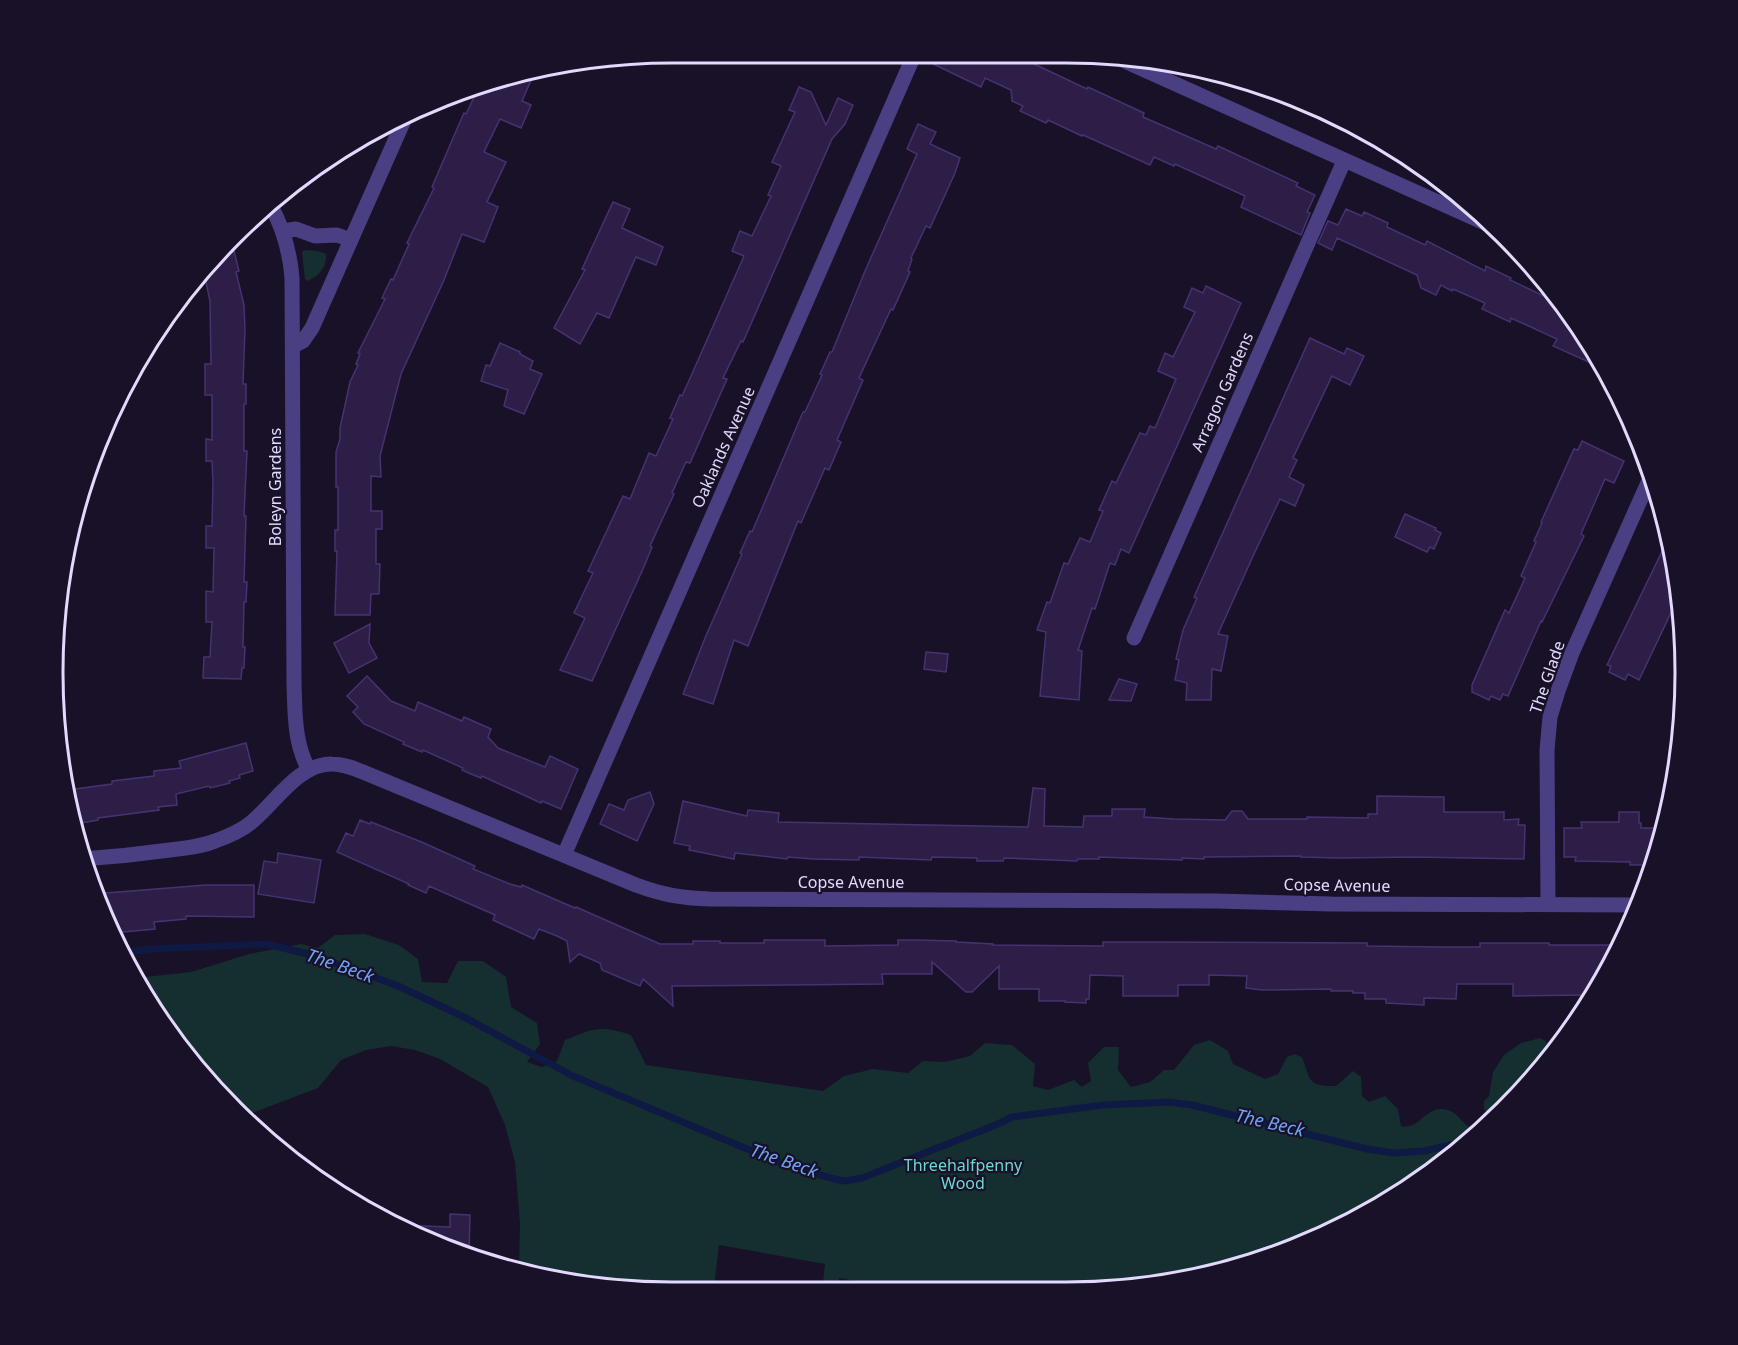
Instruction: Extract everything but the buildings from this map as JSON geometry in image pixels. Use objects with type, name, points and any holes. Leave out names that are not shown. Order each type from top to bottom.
[{"type":"street","name":"Oaklands Avenue","points":[[564,855],[911,63]]},
{"type":"street","points":[[1138,67],[1470,216]]},
{"type":"street","points":[[293,346],[308,336],[401,127]]},
{"type":"street","name":"Arragon Gardens","points":[[1134,638],[1344,161]]},
{"type":"street","name":"Boleyn Gardens","points":[[274,212],[283,231],[291,268],[295,703],[297,741],[309,770]]},
{"type":"street","points":[[283,231],[296,229],[315,236],[337,235],[351,240]]},
{"type":"street","name":"The Glade","points":[[1548,903],[1547,750],[1550,717],[1572,653],[1646,487]]},
{"type":"street","name":"Copse Avenue","points":[[92,858],[205,844],[236,832],[254,821],[288,786],[309,770],[332,764],[350,767],[659,894],[691,898],[1629,905]]},
{"type":"green space","points":[[304,250],[326,254],[321,270],[307,281],[302,252]]},
{"type":"green space","name":"Threehalfpenny Wood","points":[[365,934],[399,945],[418,959],[422,982],[447,983],[458,961],[483,961],[506,977],[511,1007],[537,1023],[540,1044],[527,1062],[542,1067],[557,1061],[565,1040],[604,1029],[631,1035],[646,1065],[823,1091],[844,1076],[873,1069],[908,1073],[923,1061],[945,1062],[970,1056],[985,1043],[1012,1045],[1035,1064],[1033,1086],[1048,1090],[1074,1080],[1082,1087],[1091,1081],[1088,1063],[1104,1047],[1119,1047],[1118,1070],[1131,1087],[1150,1082],[1164,1070],[1174,1070],[1194,1045],[1210,1040],[1228,1051],[1233,1064],[1265,1079],[1278,1074],[1287,1057],[1294,1054],[1302,1057],[1309,1077],[1320,1085],[1336,1086],[1353,1071],[1361,1077],[1362,1096],[1369,1102],[1385,1096],[1398,1109],[1401,1126],[1417,1123],[1434,1110],[1445,1109],[1471,1127],[1437,1156],[1404,1179],[1335,1219],[1299,1236],[1223,1261],[1145,1277],[1066,1282],[862,1282],[839,1278],[838,1282],[823,1282],[825,1264],[719,1245],[715,1282],[633,1281],[593,1277],[519,1262],[520,1224],[515,1162],[505,1125],[488,1087],[440,1059],[415,1050],[391,1046],[366,1050],[341,1060],[318,1088],[252,1113],[214,1074],[189,1044],[145,977],[191,972],[249,954],[301,944],[318,948],[335,935]]},
{"type":"green space","points":[[1540,1038],[1548,1045],[1487,1112],[1484,1109],[1484,1101],[1489,1096],[1493,1072],[1504,1055],[1521,1043]]},
{"type":"waterway","name":"The Beck","points":[[131,952],[267,944],[312,955],[396,985],[464,1017],[573,1076],[783,1164],[845,1181],[862,1178],[1012,1117],[1103,1105],[1169,1102],[1192,1105],[1367,1149],[1394,1153],[1424,1151],[1450,1145]]}]
